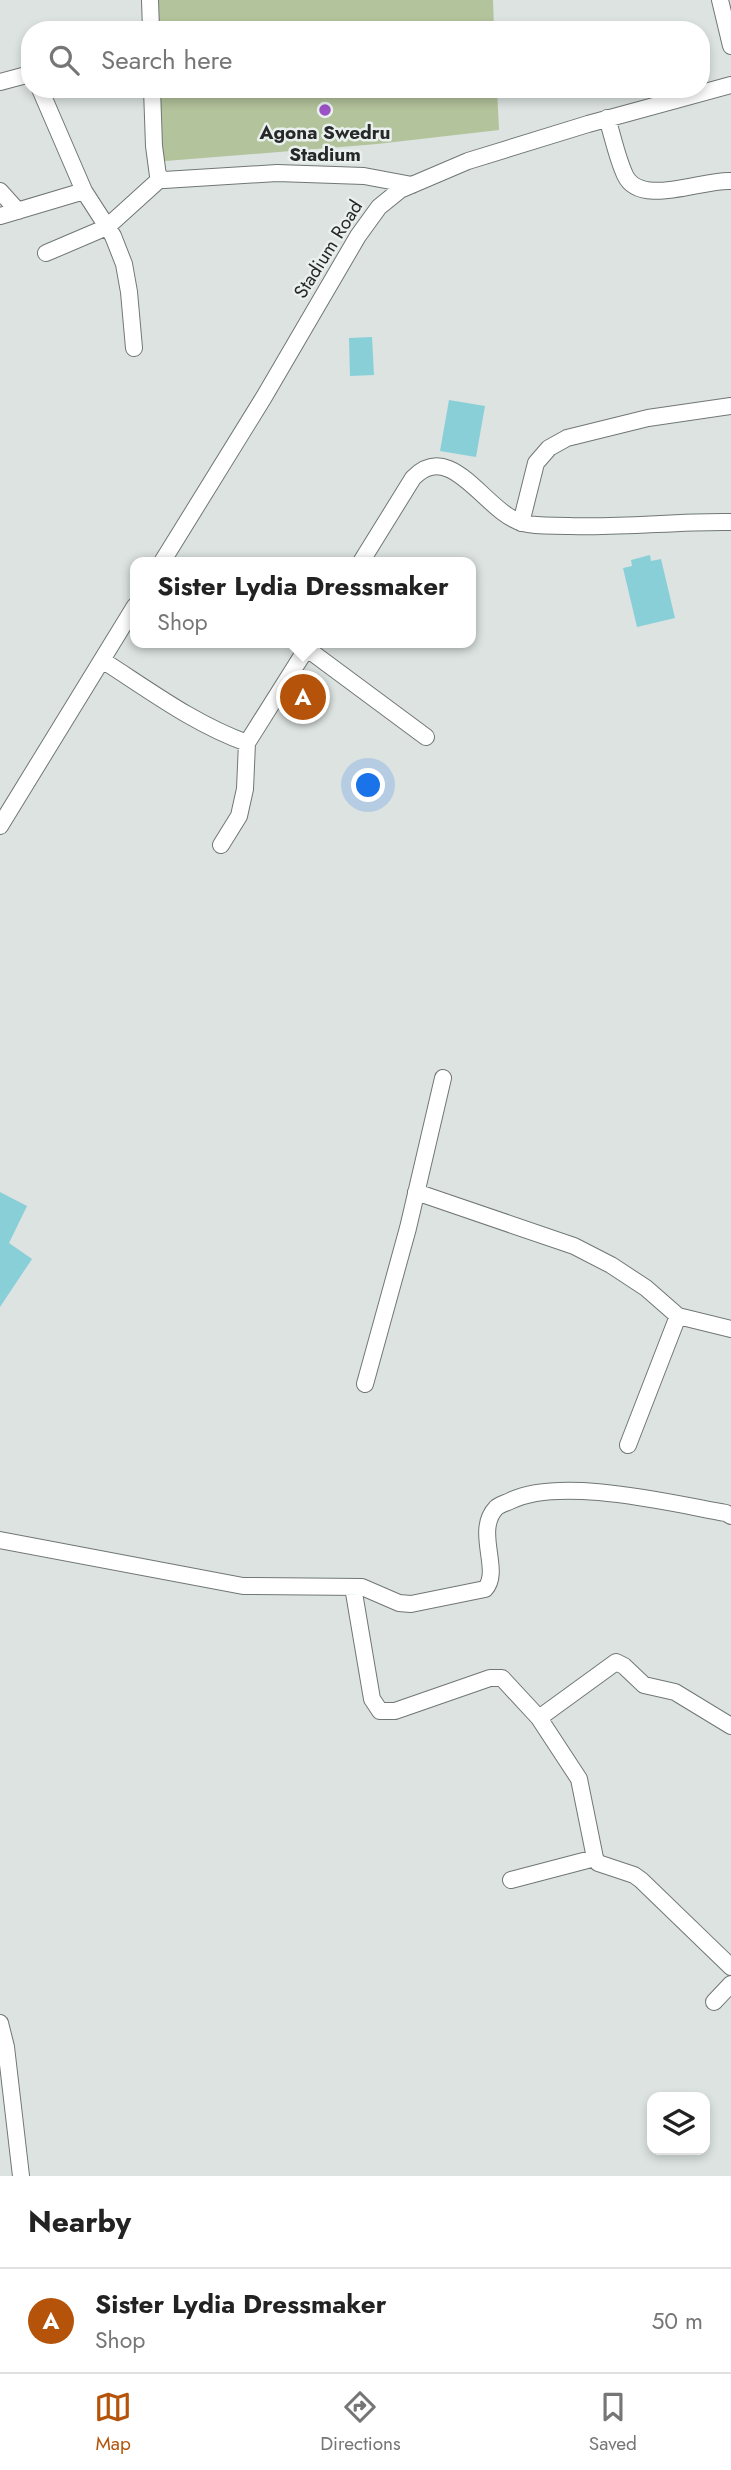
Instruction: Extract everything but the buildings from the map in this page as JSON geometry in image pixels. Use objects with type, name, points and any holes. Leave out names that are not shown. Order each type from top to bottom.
[{"type":"street","points":[[150,0],[151,21]]},
{"type":"street","points":[[720,0],[731,46]]},
{"type":"street","points":[[0,82],[21,76]]},
{"type":"street","name":"Stadium Road","points":[[710,91],[731,85]]},
{"type":"street","points":[[44,98],[84,191],[107,227],[124,264],[134,348]]},
{"type":"street","points":[[152,98],[154,146],[160,179]]},
{"type":"street","name":"Stadium Road","points":[[165,557],[264,397],[358,236],[390,197],[468,161],[682,98]]},
{"type":"street","points":[[607,118],[625,177],[635,187],[649,193],[731,181]]},
{"type":"street","points":[[46,253],[107,227],[160,179],[277,173],[364,176],[412,185]]},
{"type":"street","points":[[0,191],[18,211]]},
{"type":"street","points":[[0,216],[84,191]]},
{"type":"street","points":[[521,523],[536,463],[549,448],[567,438],[648,418],[731,406]]},
{"type":"street","points":[[364,557],[413,478],[422,469],[434,465],[450,468],[521,523],[602,527],[731,522]]},
{"type":"street","points":[[0,825],[130,614]]},
{"type":"street","points":[[221,845],[239,816],[246,789],[247,743],[306,648]]},
{"type":"street","points":[[312,648],[426,737]]},
{"type":"street","points":[[102,660],[183,712],[223,734],[247,743]]},
{"type":"street","points":[[365,1384],[443,1078]]},
{"type":"street","points":[[416,1192],[574,1246],[611,1265],[646,1288],[678,1316],[731,1329]]},
{"type":"street","points":[[628,1446],[678,1316]]},
{"type":"street","points":[[0,1540],[243,1586],[370,1589],[399,1603],[411,1604],[485,1589],[491,1576],[486,1528],[496,1507],[522,1495],[567,1491],[616,1493],[731,1516]]},
{"type":"street","points":[[353,1587],[372,1699],[380,1711],[395,1711],[495,1677],[502,1678],[539,1718],[579,1779],[595,1858],[603,1866],[634,1875],[641,1880],[731,1967]]},
{"type":"street","points":[[539,1718],[616,1662],[624,1665],[644,1685],[675,1692],[731,1726]]},
{"type":"street","points":[[511,1880],[595,1858]]},
{"type":"street","points":[[714,2002],[731,1984]]},
{"type":"street","points":[[0,2023],[6,2047],[21,2176]]},
{"type":"green space","points":[[150,0],[493,0],[494,21],[150,21]]},
{"type":"green space","name":"Agona Swedru Stadium","points":[[151,98],[497,98],[499,130],[377,144],[153,162]]},
{"type":"place","name":"Agona Swedru Stadium","points":[[325,110]]},
{"type":"place","name":"Sister Lydia Dressmaker","points":[[303,697]]}]
